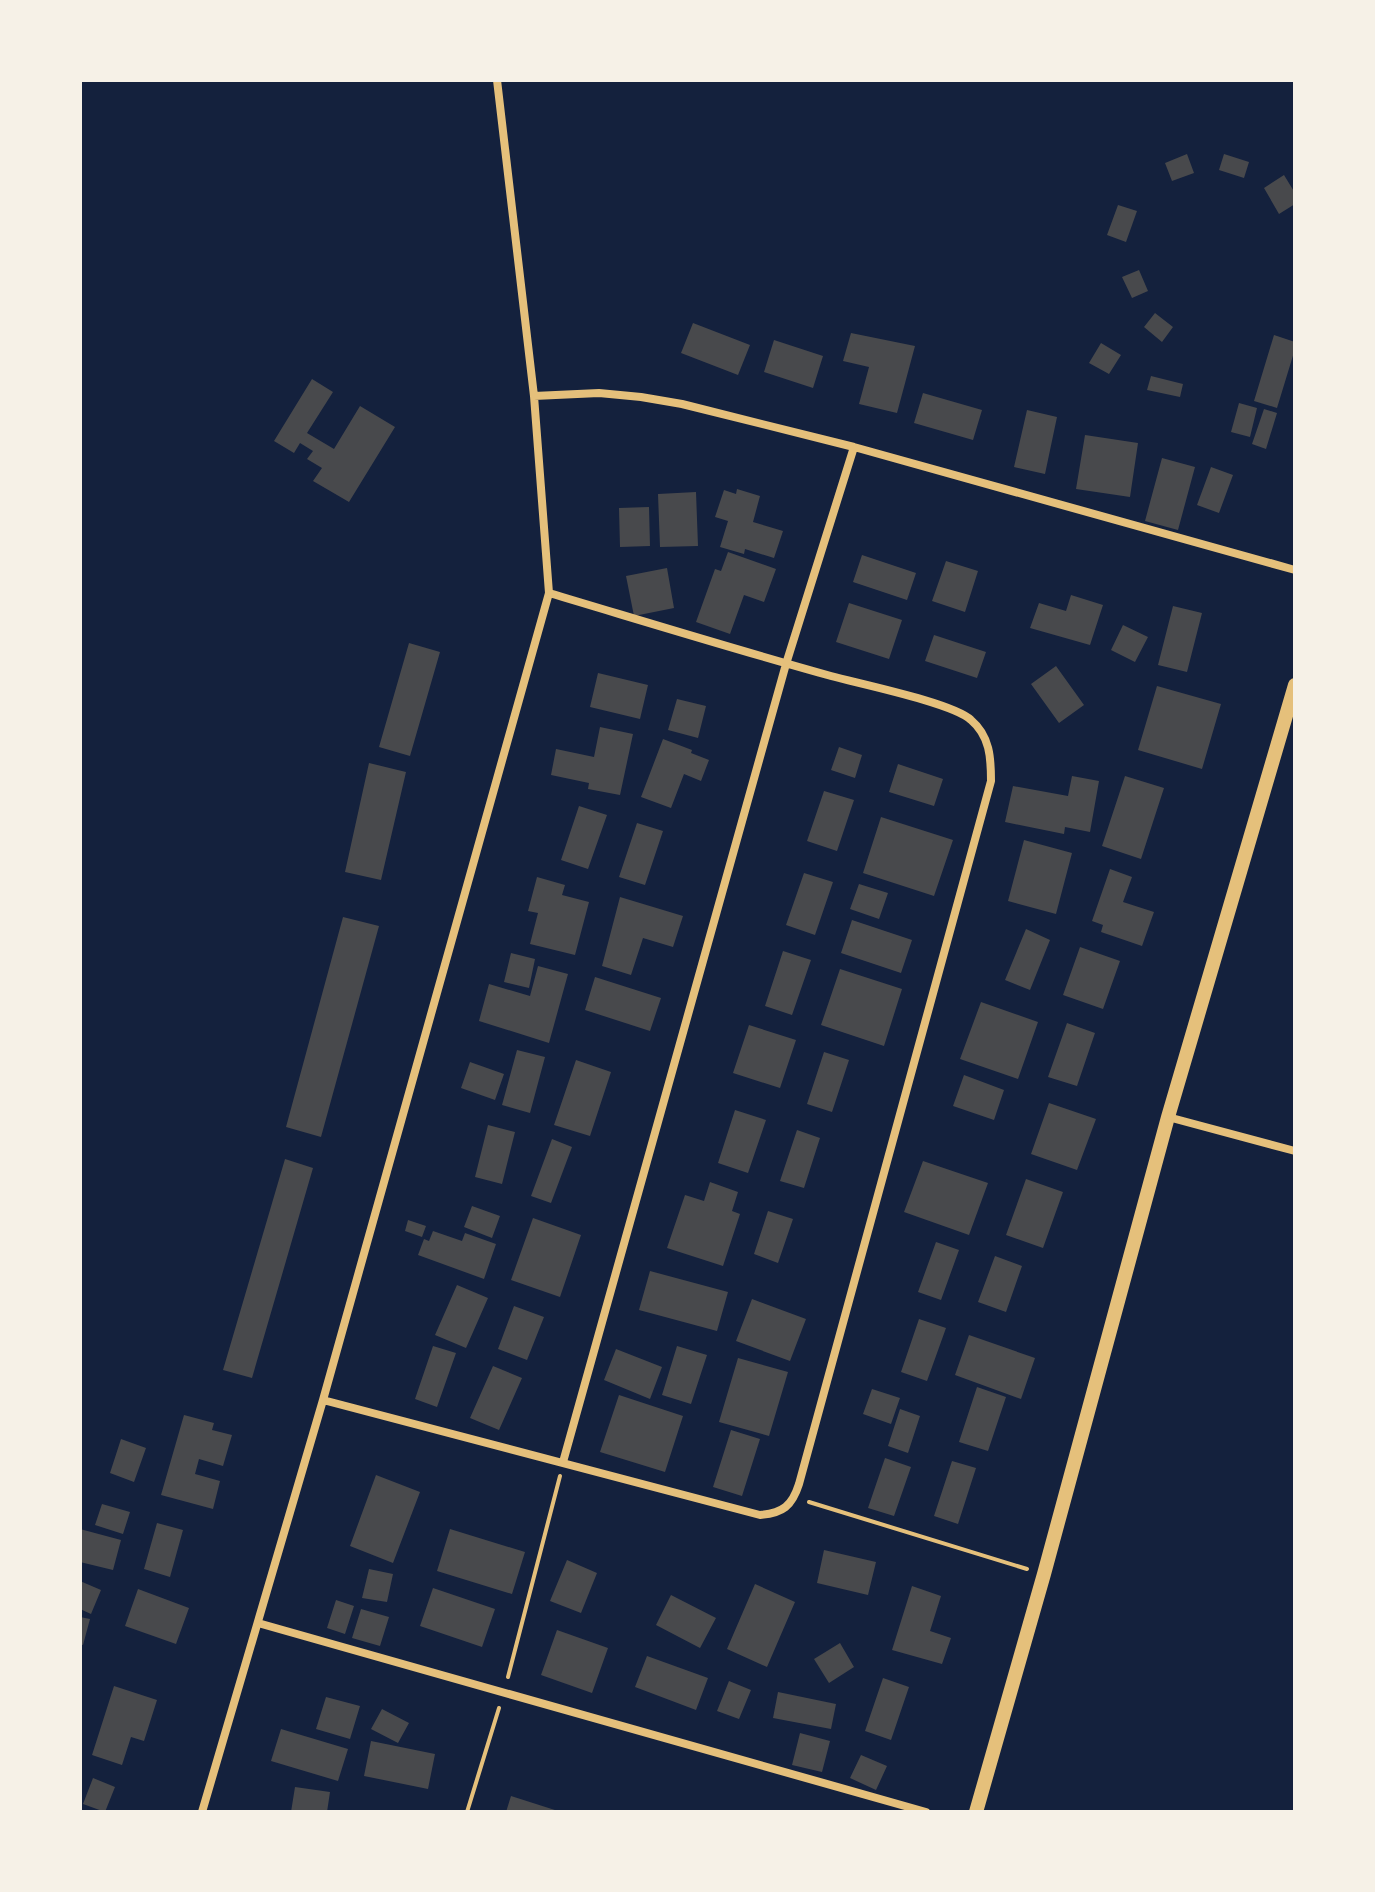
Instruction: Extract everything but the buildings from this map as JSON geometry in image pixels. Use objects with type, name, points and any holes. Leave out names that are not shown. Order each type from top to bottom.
[{"type":"street","points":[[202,1812],[323,1400],[549,593],[534,396],[497,80]]},
{"type":"street","points":[[534,396],[599,393],[641,397],[854,447],[1295,570]]},
{"type":"street","points":[[563,1462],[786,664],[854,447]]},
{"type":"street","points":[[323,1400],[760,1515],[781,1511],[795,1498],[991,781],[991,756],[984,734],[970,718],[941,706],[786,664],[549,593]]},
{"type":"street","points":[[976,1812],[1168,1117],[1295,685]]},
{"type":"street","points":[[1168,1117],[1295,1151]]},
{"type":"street","points":[[258,1623],[926,1812]]},
{"type":"path","points":[[467,1812],[504,1691],[563,1462]]},
{"type":"path","points":[[795,1498],[1044,1574]]}]
